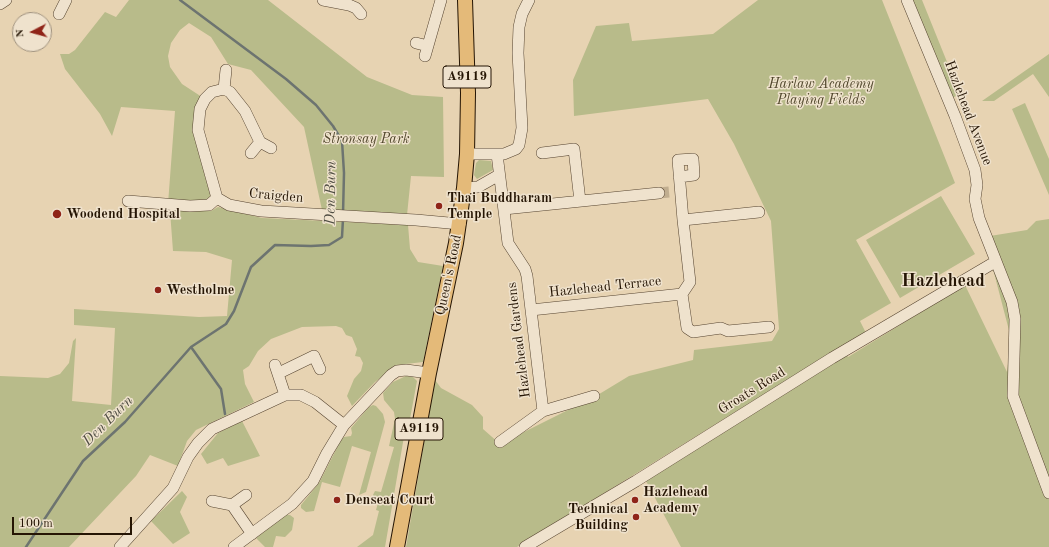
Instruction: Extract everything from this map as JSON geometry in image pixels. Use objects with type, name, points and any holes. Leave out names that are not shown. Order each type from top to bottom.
[{"type":"main road","name":"Queen's Road","points":[[397,547],[429,373],[460,224],[467,154],[467,47],[465,0]]},
{"type":"street","points":[[0,4],[6,0]]},
{"type":"street","points":[[60,14],[66,0]]},
{"type":"street","points":[[327,0],[349,5],[356,8],[361,14]]},
{"type":"street","points":[[416,43],[426,51],[441,0]]},
{"type":"street","points":[[467,154],[504,154],[516,149],[521,141],[518,40],[522,14],[529,0]]},
{"type":"street","name":"Hazlehead Avenue","points":[[907,0],[955,116],[974,170],[977,185],[975,199],[977,212],[995,262],[1012,302],[1016,319],[1013,396],[1049,494]]},
{"type":"street","points":[[224,89],[226,70]]},
{"type":"street","points":[[128,201],[190,206],[208,205],[217,198],[198,130],[200,109],[205,99],[212,92],[224,89],[230,92],[245,111],[260,142],[271,148]]},
{"type":"street","points":[[251,153],[260,142]]},
{"type":"street","points":[[542,153],[574,149],[580,201]]},
{"type":"street","name":"Hazlehead Gardens","points":[[497,154],[508,243],[512,252],[525,269],[543,411]]},
{"type":"street","points":[[464,188],[478,187],[499,175]]},
{"type":"street","points":[[679,177],[690,282],[682,294],[686,328],[693,332],[721,328],[728,331],[769,327]]},
{"type":"street","points":[[504,209],[681,191]]},
{"type":"street","name":"Craigden","points":[[217,198],[229,205],[261,211],[460,224]]},
{"type":"street","points":[[683,220],[759,212]]},
{"type":"street","name":"Groats Road","points":[[525,547],[636,481],[832,358],[995,262]]},
{"type":"street","name":"Hazlehead Terrace","points":[[531,310],[682,294]]},
{"type":"street","points":[[285,395],[277,369],[314,356],[320,369]]},
{"type":"street","points":[[234,547],[292,504],[313,481],[327,453],[344,425],[391,375],[397,371],[406,370],[429,373]]},
{"type":"street","points":[[120,547],[173,488],[188,457],[202,438],[212,429],[285,395],[301,395],[315,402],[344,425]]},
{"type":"street","name":"Hazlehead Gardens","points":[[500,442],[543,411],[594,396]]},
{"type":"street","points":[[232,505],[246,495]]},
{"type":"street","points":[[212,501],[232,505],[252,534]]},
{"type":"green space","name":"Stronsay Park","points":[[129,0],[268,0],[367,77],[412,95],[443,97],[444,177],[411,176],[407,215],[322,210],[304,127],[251,70],[228,64],[211,37],[189,23],[180,30],[171,43],[168,56],[170,67],[182,84],[205,99],[198,130],[217,198],[209,205],[168,204],[175,111],[121,107],[112,136],[100,114],[65,69],[60,54],[69,54],[75,50],[105,12],[116,17]]},
{"type":"green space","name":"Harlaw Academy Playing Fields","points":[[758,0],[882,0],[955,183],[856,240],[891,303],[860,321],[866,333],[795,375],[517,547],[406,547],[435,380],[441,388],[472,405],[483,417],[483,429],[500,444],[596,396],[629,376],[693,360],[694,350],[772,341],[779,329],[771,221],[734,144],[708,99],[574,116],[573,80],[596,26],[629,23],[632,41],[713,34]]},
{"type":"green space","points":[[910,0],[922,0],[960,94],[950,99]]},
{"type":"green space","points":[[1049,54],[1049,97],[1033,74],[994,101],[982,101]]},
{"type":"green space","points":[[1025,103],[1049,159],[1049,195],[1012,109]]},
{"type":"green space","points":[[479,160],[491,161],[493,170],[477,179],[474,175],[476,163]]},
{"type":"green space","points":[[941,196],[975,254],[900,298],[866,240]]},
{"type":"green space","points":[[218,207],[262,218],[408,225],[410,249],[418,262],[443,266],[423,362],[397,365],[375,382],[352,406],[347,396],[354,379],[361,371],[363,363],[360,357],[355,356],[357,349],[352,337],[346,335],[342,328],[336,326],[302,327],[271,339],[258,351],[249,366],[243,370],[245,384],[254,402],[196,430],[187,441],[178,466],[150,455],[136,476],[69,547],[0,547],[0,376],[48,378],[60,374],[69,363],[73,341],[76,338],[72,401],[111,405],[115,328],[74,325],[74,309],[199,317],[227,316],[232,260],[206,252],[173,251],[170,211],[211,211]]},
{"type":"green space","points":[[1049,219],[1049,547],[681,547],[646,481],[847,355],[848,357],[965,285],[1007,372],[1011,338],[993,269],[990,236],[1027,230],[1036,221]]},
{"type":"green space","points":[[406,376],[413,377],[417,381],[410,419],[407,419],[385,547],[357,547],[373,535],[379,511],[376,510],[378,503],[374,499],[373,495],[375,491],[381,492],[394,447],[389,446],[395,419],[394,412],[384,400],[383,393],[393,382]]},
{"type":"green space","points":[[373,405],[376,406],[383,414],[385,422],[366,492],[359,495],[371,452],[352,446],[340,487],[322,482],[314,511],[306,512],[301,508],[301,505],[319,483],[341,440],[344,437],[351,436],[351,428],[369,407]]},
{"type":"green space","points":[[242,421],[260,456],[228,466],[223,458],[207,464],[201,454],[218,433]]},
{"type":"green space","points":[[182,491],[187,497],[180,512],[190,533],[173,544],[151,521]]},
{"type":"green space","points":[[286,515],[290,515],[294,518],[292,530],[285,537],[276,536],[273,547],[265,547],[256,538]]},
{"type":"waterway","name":"Den Burn","points":[[180,0],[286,79],[316,105],[333,126],[342,141],[344,173],[343,214]]},
{"type":"waterway","name":"Den Burn","points":[[26,547],[83,461],[125,422],[191,347],[226,324],[234,311],[251,267],[275,245],[329,245],[342,237],[343,219]]},
{"type":"waterway","points":[[191,347],[221,389],[225,414]]},
{"type":"tunnel","points":[[659,193],[669,192]]},
{"type":"place","name":"Thai Buddharam Temple","points":[[439,206]]},
{"type":"place","name":"Woodend Hospital","points":[[57,214]]},
{"type":"place","name":"Westholme","points":[[158,290]]},
{"type":"place","name":"Denseat Court","points":[[337,500]]},
{"type":"place","name":"Hazlehead Academy","points":[[635,500]]},
{"type":"place","name":"Technical Building","points":[[636,517]]},
{"type":"district","name":"Hazlehead","points":[[943,281]]}]
